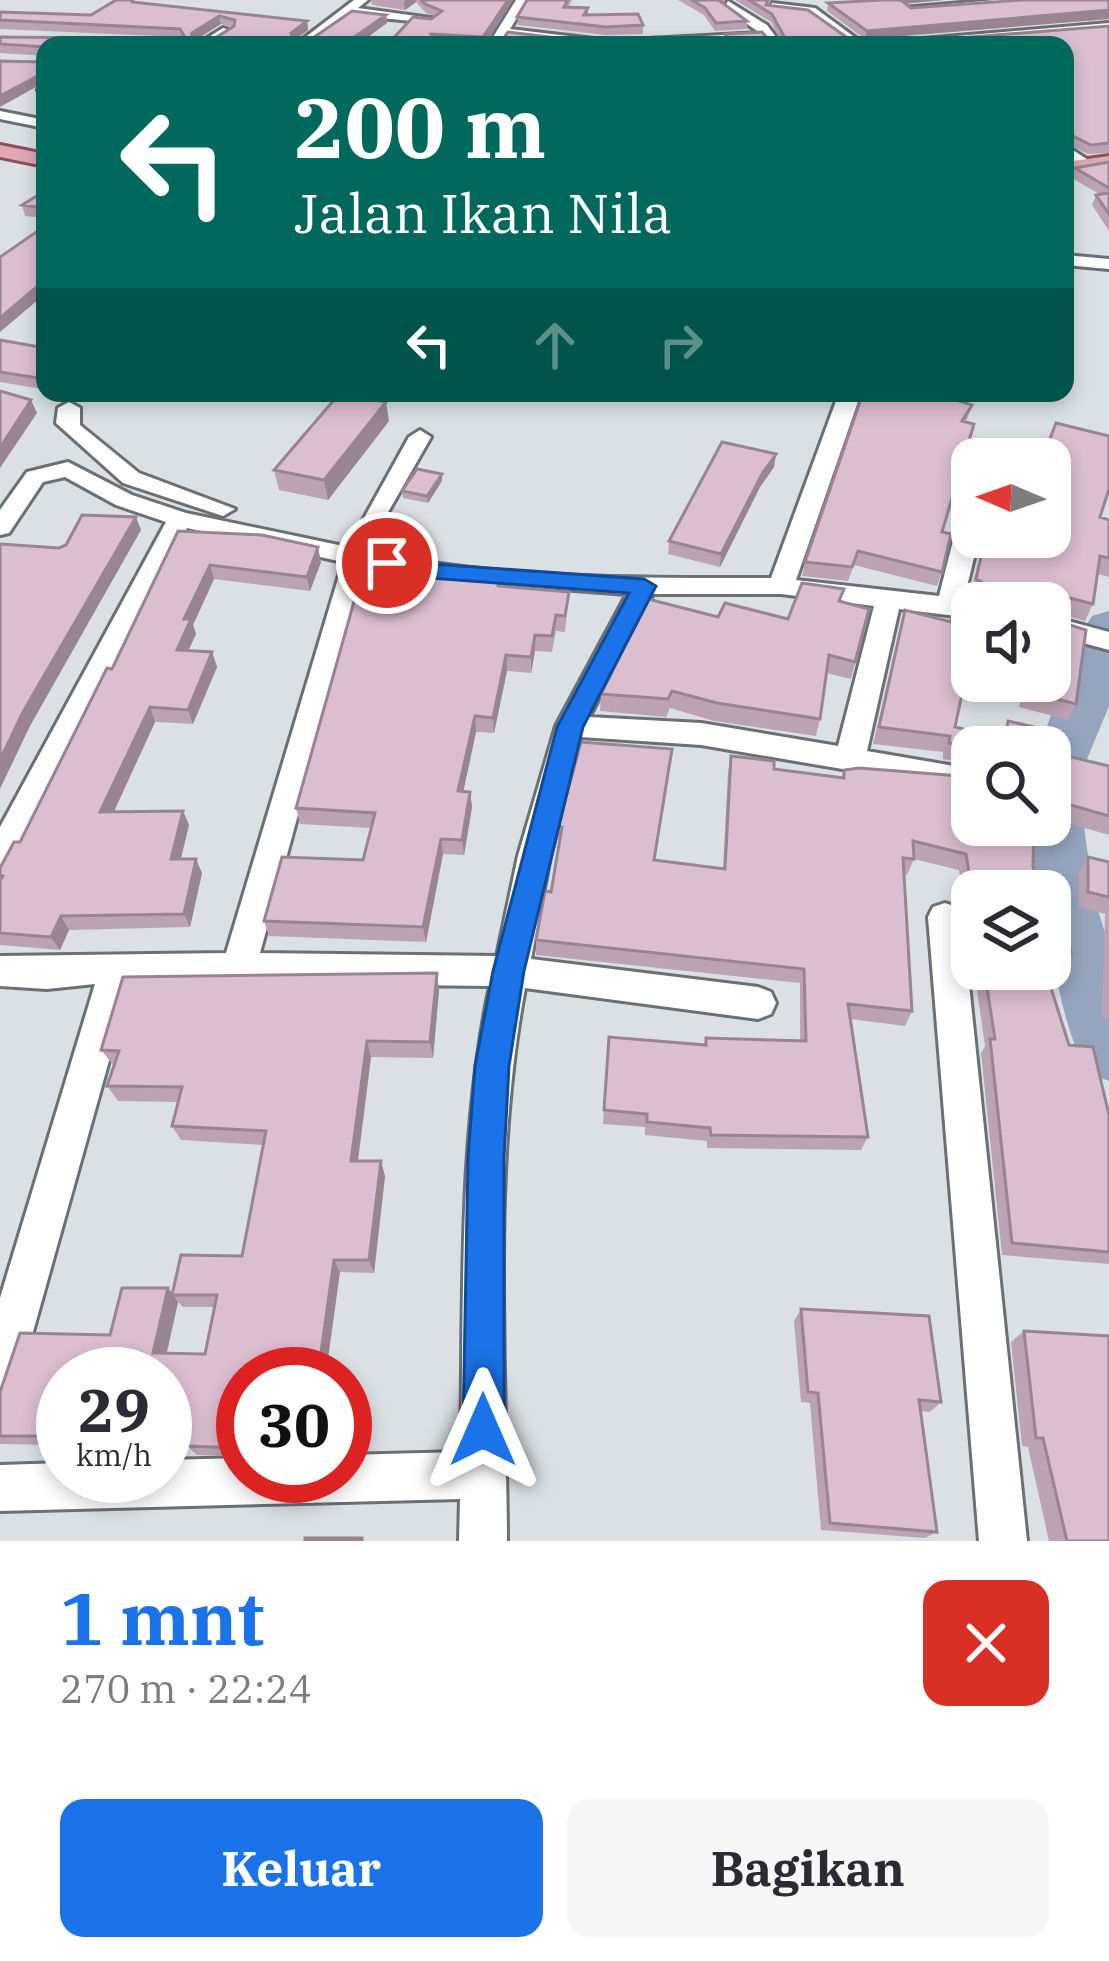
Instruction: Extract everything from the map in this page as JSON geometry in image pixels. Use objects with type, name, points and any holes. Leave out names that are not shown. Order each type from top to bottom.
[{"type":"main road","points":[[0,151],[36,158]]},
{"type":"street","points":[[314,36],[362,0]]},
{"type":"street","points":[[500,36],[522,0]]},
{"type":"street","points":[[905,4],[1065,0]]},
{"type":"street","points":[[905,4],[947,36]]},
{"type":"street","points":[[728,5],[769,36]]},
{"type":"street","points":[[772,7],[811,11],[846,36]]},
{"type":"street","points":[[350,10],[432,20]]},
{"type":"street","points":[[978,36],[1109,27]]},
{"type":"street","points":[[1074,44],[1099,42],[1090,28]]},
{"type":"street","points":[[885,30],[893,36]]},
{"type":"street","points":[[217,36],[226,31]]},
{"type":"street","points":[[0,115],[36,122]]},
{"type":"street","points":[[1074,261],[1109,264]]},
{"type":"street","points":[[781,586],[847,402]]},
{"type":"street","points":[[69,408],[67,423],[72,430],[131,478],[251,516],[287,538]]},
{"type":"street","points":[[239,968],[357,556],[367,528],[420,437]]},
{"type":"street","points":[[0,528],[42,473],[72,470],[124,500],[180,519],[287,538],[418,570],[644,586],[781,586],[951,606]]},
{"type":"street","points":[[0,857],[180,519]]},
{"type":"street","points":[[483,1541],[486,1158],[492,1066],[508,971],[570,727],[644,586]]},
{"type":"street","points":[[850,759],[889,598]]},
{"type":"street","points":[[570,727],[701,734],[951,776]]},
{"type":"street","points":[[946,917],[1004,1541]]},
{"type":"street","points":[[0,1371],[118,967]]},
{"type":"street","points":[[0,971],[47,974],[118,967],[508,971],[758,1003]]},
{"type":"street","points":[[0,1488],[483,1475]]},
{"type":"building","points":[[116,0],[132,0],[307,21],[292,36],[218,36],[234,26],[235,20],[219,16],[192,36],[184,36],[180,29],[0,20],[0,12],[91,15]]},
{"type":"building","points":[[421,0],[508,0],[484,36],[395,36],[413,17],[431,19],[442,11]]},
{"type":"building","points":[[527,0],[568,0],[564,7],[588,8],[584,15],[638,14],[643,25],[606,27],[517,17]]},
{"type":"building","points":[[692,0],[721,0],[747,21],[716,23]]},
{"type":"building","points":[[749,0],[808,10],[845,36],[784,36],[772,14]]},
{"type":"building","points":[[901,0],[911,8],[1109,0],[1109,10],[867,31],[828,3]]},
{"type":"building","points":[[352,11],[386,15],[356,36],[316,36]]},
{"type":"building","points":[[1109,26],[1109,143],[1091,145],[1074,136],[1074,36],[984,36]]},
{"type":"building","points":[[762,32],[766,36],[725,34]]},
{"type":"building","points":[[0,37],[36,37],[36,46],[0,44]]},
{"type":"building","points":[[0,61],[36,62],[36,77],[0,96]]},
{"type":"building","points":[[1109,162],[1109,188],[1075,168]]},
{"type":"building","points":[[1109,193],[1109,214],[1096,195]]},
{"type":"building","points":[[36,232],[36,288],[0,318],[0,257]]},
{"type":"building","points":[[0,340],[36,346],[36,378],[0,372]]},
{"type":"building","points":[[0,391],[31,400],[0,448]]},
{"type":"building","points":[[332,402],[386,402],[324,480],[274,470]]},
{"type":"building","points":[[860,402],[972,405],[962,421],[974,424],[970,438],[951,438],[951,502],[942,532],[951,534],[942,572],[858,551],[852,567],[805,562]]},
{"type":"building","points":[[1056,423],[1109,436],[1109,489],[1100,517],[1109,520],[1109,558],[1100,556],[1093,604],[1071,598],[1071,582],[976,579],[981,558],[1071,558],[1071,438],[1050,438]]},
{"type":"building","points":[[722,442],[776,454],[721,554],[669,541]]},
{"type":"building","points":[[417,469],[442,474],[427,496],[402,491]]},
{"type":"building","points":[[82,515],[136,517],[0,760],[0,544],[59,548],[66,545]]},
{"type":"building","points":[[178,531],[262,535],[318,547],[307,577],[210,565],[184,619],[191,619],[177,650],[212,652],[188,710],[150,707],[100,812],[183,811],[171,859],[196,859],[184,914],[61,916],[51,937],[0,933],[0,868],[14,842],[20,842],[107,668],[112,669]]},
{"type":"building","points":[[366,559],[412,566],[410,572],[499,579],[498,586],[569,592],[565,616],[556,615],[552,636],[535,635],[531,657],[506,655],[493,718],[475,716],[458,791],[470,792],[462,840],[441,839],[423,927],[264,921],[282,857],[363,860],[375,813],[296,808]]},
{"type":"building","points":[[802,583],[844,589],[839,601],[869,609],[855,662],[829,655],[820,719],[672,691],[668,699],[601,694],[648,599],[718,617],[725,603],[788,619]]},
{"type":"building","points":[[905,610],[951,622],[951,702],[960,702],[955,726],[951,726],[951,743],[950,736],[879,727]]},
{"type":"building","points":[[1071,625],[1086,630],[1076,704],[1068,702]]},
{"type":"building","points":[[581,742],[672,749],[654,860],[725,869],[731,756],[774,761],[774,769],[844,778],[844,770],[859,768],[951,775],[951,846],[1033,846],[1034,870],[969,870],[966,854],[913,841],[914,859],[903,858],[912,1011],[848,1004],[868,1137],[711,1135],[710,1128],[647,1122],[647,1114],[604,1110],[609,1037],[706,1045],[706,1038],[806,1041],[804,969],[536,940],[545,891],[551,892],[562,827],[558,826]]},
{"type":"building","points":[[1071,757],[1109,766],[1109,816],[1071,805]]},
{"type":"building","points":[[1088,857],[1109,862],[1109,897],[1088,892]]},
{"type":"building","points":[[437,973],[430,1042],[367,1041],[351,1161],[381,1161],[369,1260],[334,1260],[322,1347],[216,1347],[216,1447],[192,1446],[192,1354],[205,1354],[217,1295],[172,1295],[181,1255],[242,1256],[266,1131],[172,1126],[182,1087],[107,1086],[119,1051],[101,1050],[123,977]]},
{"type":"building","points":[[987,990],[1052,990],[1069,1045],[1093,1047],[1109,1115],[1109,1252],[1012,1243],[990,1039],[995,1039]]},
{"type":"building","points":[[122,1288],[168,1288],[154,1347],[36,1347],[36,1436],[0,1436],[0,1392],[20,1333],[110,1335]]},
{"type":"building","points":[[801,1309],[929,1316],[941,1402],[919,1400],[937,1532],[830,1523],[818,1393],[808,1392]]},
{"type":"building","points":[[1024,1331],[1109,1336],[1109,1541],[1067,1541],[1043,1438],[1036,1438]]},
{"type":"building","points":[[362,1538],[362,1541],[305,1541]]},
{"type":"waterway","points":[[1109,627],[1087,698],[1051,781],[1063,894],[1109,1051]]},
{"type":"route","points":[[387,563],[418,570],[644,586],[570,727],[508,971],[492,1066],[486,1158],[483,1430]]}]
